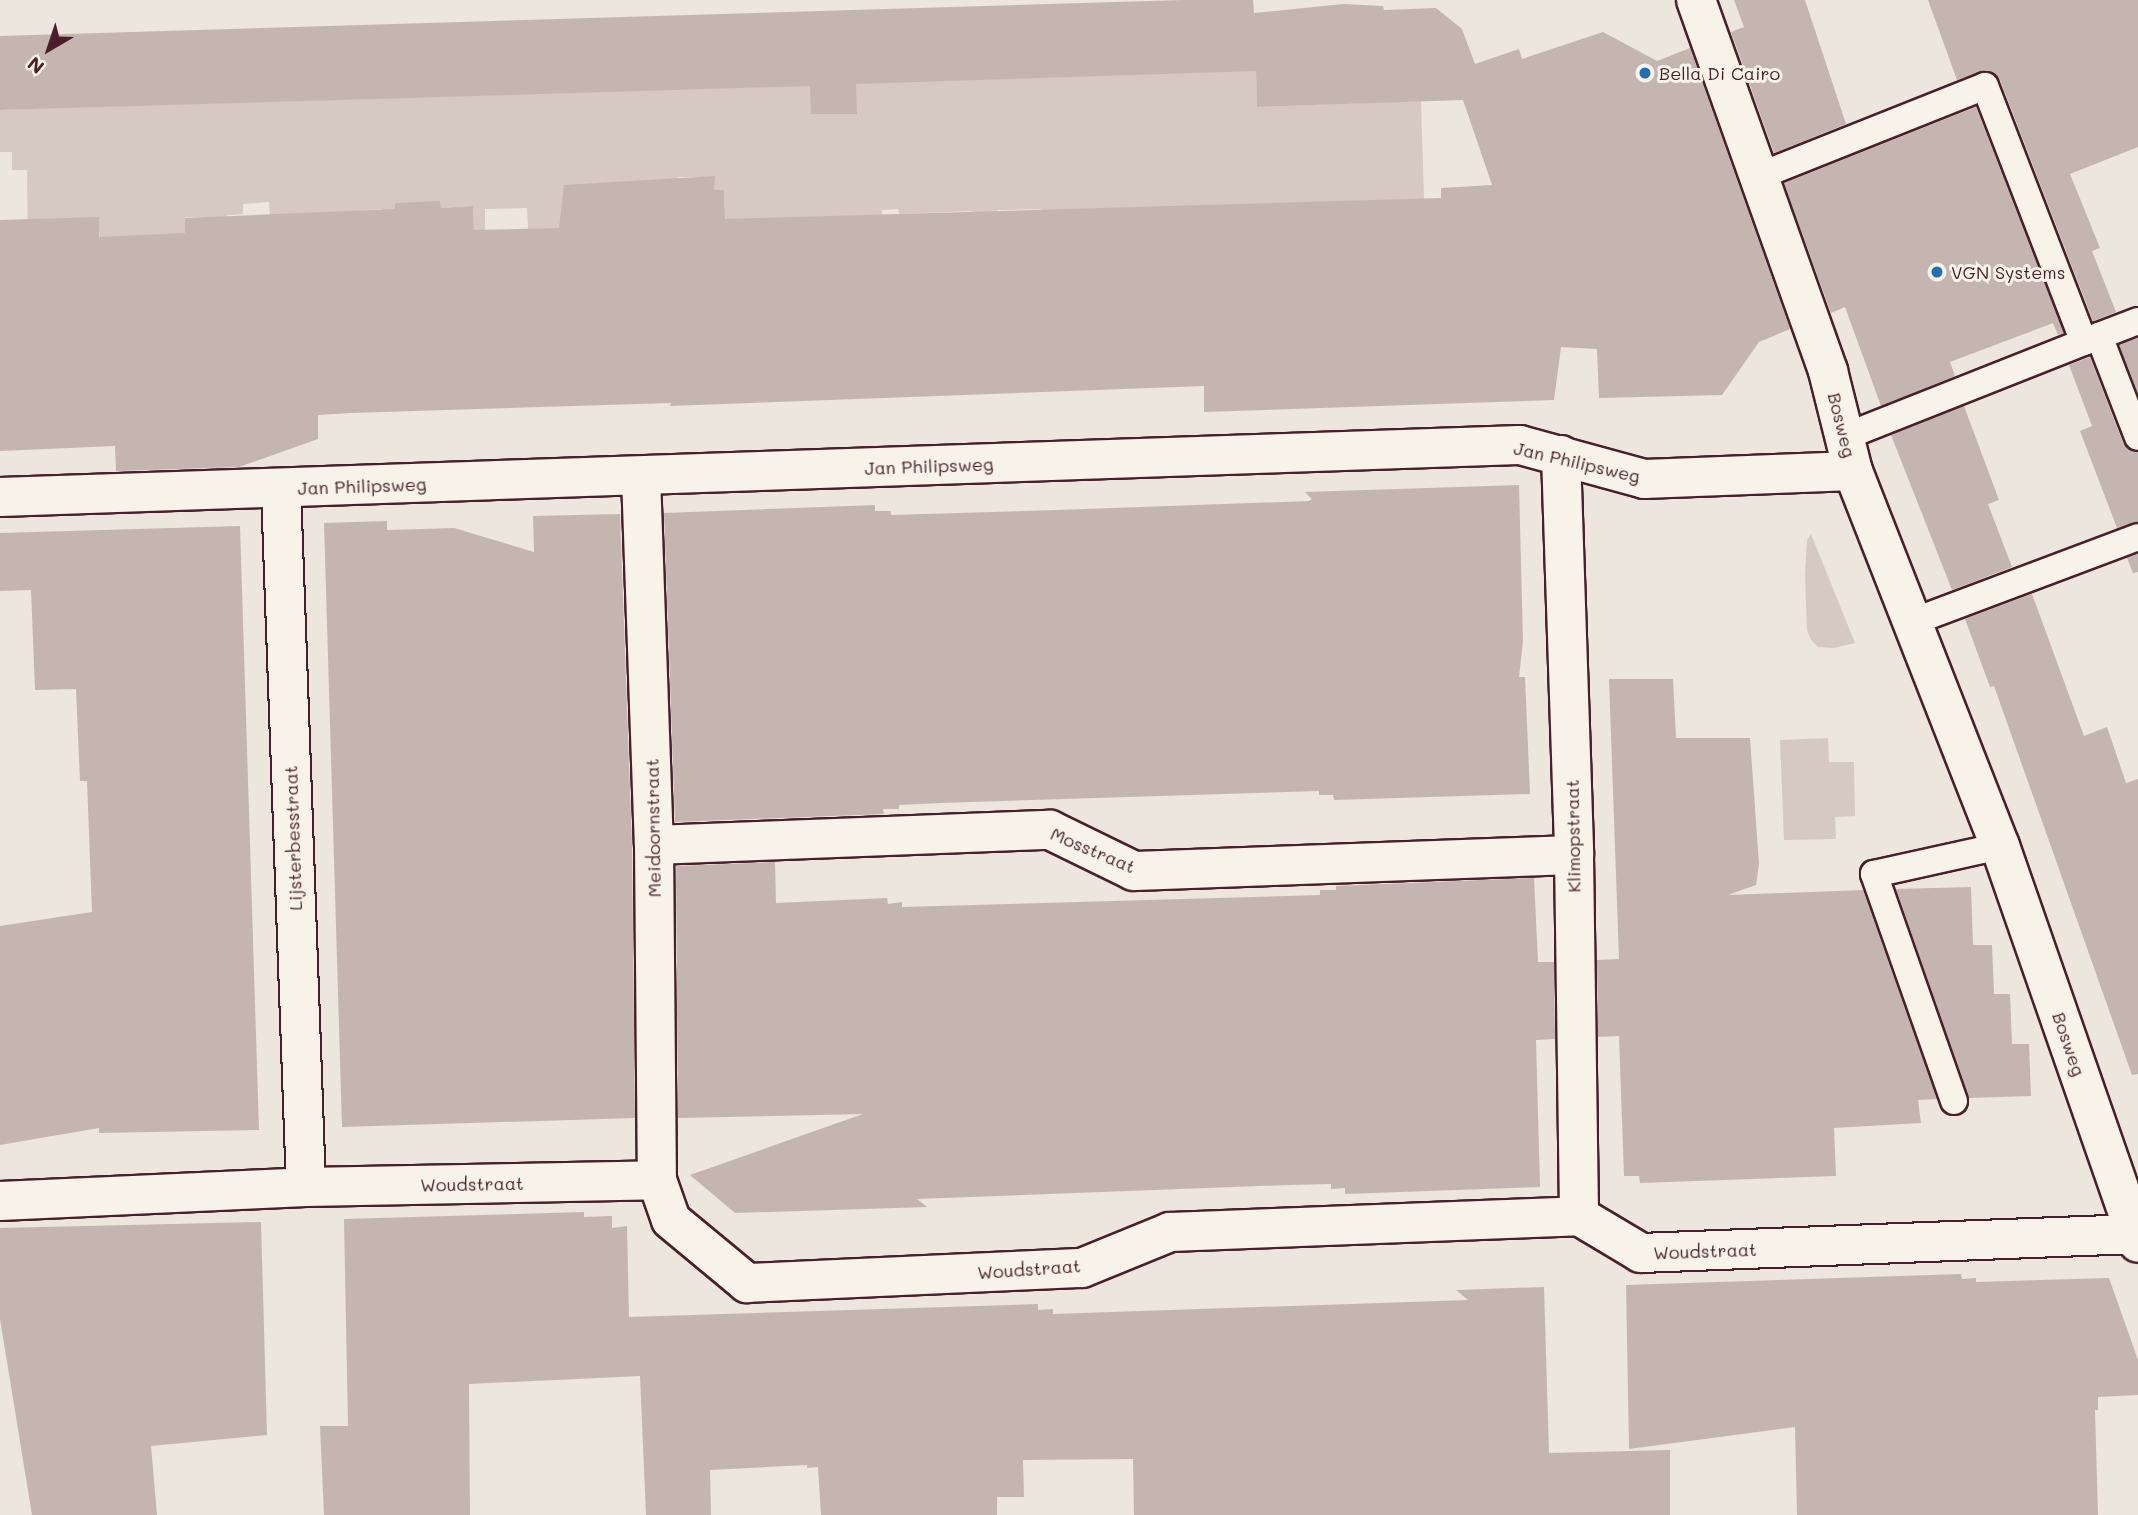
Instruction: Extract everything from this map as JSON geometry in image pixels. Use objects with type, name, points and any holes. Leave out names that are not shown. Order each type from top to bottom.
[{"type":"street","name":"Bosweg","points":[[1696,0],[1828,371],[1849,454],[2000,846],[2137,1239]]},
{"type":"street","name":"Jan Philipsweg","points":[[0,497],[1520,445],[1644,479],[1849,454]]},
{"type":"street","name":"Klimopstraat","points":[[1561,455],[1574,855],[1578,1216]]},
{"type":"street","name":"Meidoornstraat","points":[[640,476],[654,845],[657,1180]]},
{"type":"street","name":"Lijsterbesstraat","points":[[281,489],[306,1187]]},
{"type":"street","name":"Mosstraat","points":[[654,845],[1051,830],[1135,871],[1574,855]]},
{"type":"street","name":"Woudstraat","points":[[0,1201],[306,1187],[657,1180],[671,1220],[747,1283],[1083,1268],[1170,1232],[1578,1216],[1642,1253],[2137,1239]]},
{"type":"lane","points":[[1759,176],[1985,86],[2091,339],[2138,437]]},
{"type":"lane","points":[[1849,454],[2091,339],[2138,320]]},
{"type":"lane","points":[[1912,622],[2138,537]]},
{"type":"lane","points":[[1954,1101],[1874,874],[2000,846]]},
{"type":"shaded area","points":[[1256,70],[1257,107],[1421,101],[1424,199],[1042,229],[1041,209],[997,210],[997,230],[972,232],[972,211],[899,214],[898,209],[882,210],[882,215],[725,220],[724,191],[714,190],[714,177],[678,177],[679,222],[529,247],[527,208],[485,209],[485,248],[475,249],[473,206],[441,208],[440,201],[397,251],[382,209],[354,211],[356,234],[271,237],[269,202],[243,204],[243,214],[227,215],[227,219],[185,217],[185,239],[100,243],[98,217],[28,262],[27,170],[12,170],[12,152],[0,152],[0,110]]},
{"type":"shaded area","points":[[1811,534],[1855,643],[1834,648],[1818,647],[1811,640],[1807,630],[1805,575],[1807,540]]},
{"type":"shaded area","points":[[1828,738],[1829,762],[1854,762],[1855,816],[1835,817],[1836,839],[1784,840],[1780,740]]},
{"type":"building","points":[[1253,0],[1254,13],[1343,4],[1383,6],[1384,10],[1436,8],[1462,29],[1475,64],[1519,49],[1522,59],[1603,32],[1657,61],[1690,48],[1790,329],[1759,342],[1722,395],[1599,398],[1597,349],[1561,347],[1554,400],[1204,412],[1204,386],[670,406],[671,403],[351,413],[318,415],[318,439],[239,467],[116,471],[115,446],[0,451],[0,220],[99,217],[99,237],[185,233],[185,218],[395,209],[395,203],[440,201],[441,208],[473,206],[474,230],[559,228],[564,185],[715,176],[714,190],[724,190],[725,219],[1441,198],[1441,188],[1492,185],[1463,100],[1257,107],[1256,71],[856,84],[857,114],[811,114],[810,86],[0,110],[0,36]]},
{"type":"building","points":[[1734,0],[1805,0],[1846,124],[1774,153],[1731,32],[1744,27]]},
{"type":"building","points":[[1928,0],[2138,0],[2138,147],[2070,174],[2100,248],[2092,251],[2116,312],[2093,321],[2000,80],[1987,70],[1957,80]]},
{"type":"building","points":[[1976,107],[2064,333],[2058,335],[2053,323],[1950,362],[1955,376],[1881,406],[1845,307],[1831,313],[1784,183]]},
{"type":"building","points":[[2138,338],[2138,393],[2119,345]]},
{"type":"building","points":[[2090,357],[2123,443],[2129,450],[2138,452],[2138,522],[2117,528],[2080,431],[2092,426],[2069,365]]},
{"type":"building","points":[[1964,406],[1999,500],[1988,504],[2012,567],[1952,590],[1891,435]]},
{"type":"building","points":[[1519,485],[1523,641],[1519,677],[1525,677],[1530,794],[1334,800],[1333,795],[1319,795],[1319,791],[941,803],[899,805],[899,809],[883,809],[884,814],[675,822],[664,513],[875,505],[875,511],[891,511],[891,515],[1057,510],[1309,501],[1312,499],[1305,492]]},
{"type":"building","points":[[620,514],[632,845],[635,1118],[342,1127],[324,523],[387,521],[387,530],[454,528],[534,552],[533,516]]},
{"type":"building","points":[[240,526],[259,1130],[99,1133],[99,1128],[0,1145],[0,926],[92,912],[87,781],[80,781],[76,689],[35,690],[31,590],[0,591],[0,533]]},
{"type":"building","points":[[2138,554],[2138,572],[2133,573],[2127,558]]},
{"type":"building","points":[[2032,594],[2084,736],[2107,727],[2126,783],[2138,779],[2138,1074],[2132,1075],[1994,686],[1990,687],[1965,619]]},
{"type":"building","points":[[1609,679],[1673,679],[1676,738],[1750,738],[1759,864],[1756,885],[1728,895],[1863,890],[1937,1099],[1918,1100],[1921,1123],[1834,1128],[1836,1176],[1640,1183],[1639,1176],[1624,1176],[1619,1036],[1598,1037],[1597,960],[1619,959]]},
{"type":"building","points":[[775,862],[776,903],[887,898],[888,904],[902,902],[902,907],[1320,895],[1320,890],[1336,890],[1336,886],[1534,878],[1538,962],[1554,962],[1555,1039],[1536,1040],[1540,1187],[1345,1194],[1345,1188],[1331,1189],[1331,1184],[1288,1185],[917,1199],[927,1207],[735,1213],[690,1175],[863,1114],[678,1118],[676,866]]},
{"type":"building","points":[[1971,887],[1973,945],[1992,945],[1994,994],[2010,994],[2012,1044],[2029,1044],[2031,1096],[1969,1098],[1896,889]]},
{"type":"building","points":[[584,1212],[584,1217],[612,1216],[612,1228],[627,1226],[629,1317],[1038,1304],[1038,1310],[1053,1309],[1053,1314],[1468,1300],[1456,1290],[1544,1287],[1549,1453],[1670,1450],[1670,1515],[1134,1515],[1133,1459],[1023,1460],[1024,1497],[997,1497],[997,1515],[821,1515],[818,1467],[807,1468],[807,1465],[710,1470],[711,1515],[646,1515],[640,1376],[469,1384],[470,1515],[324,1515],[320,1426],[348,1426],[344,1219]]},
{"type":"building","points":[[261,1222],[267,1435],[151,1446],[157,1515],[32,1515],[0,1319],[0,1228]]},
{"type":"building","points":[[1961,1274],[1962,1279],[1976,1278],[1976,1282],[2109,1278],[2138,1360],[2138,1395],[2098,1397],[2098,1410],[2095,1410],[2098,1515],[1797,1515],[1795,1427],[1629,1449],[1626,1285]]},
{"type":"place","name":"Bella Di Cairo","points":[[1645,73]]},
{"type":"place","name":"VGN Systems","points":[[1937,272]]}]
